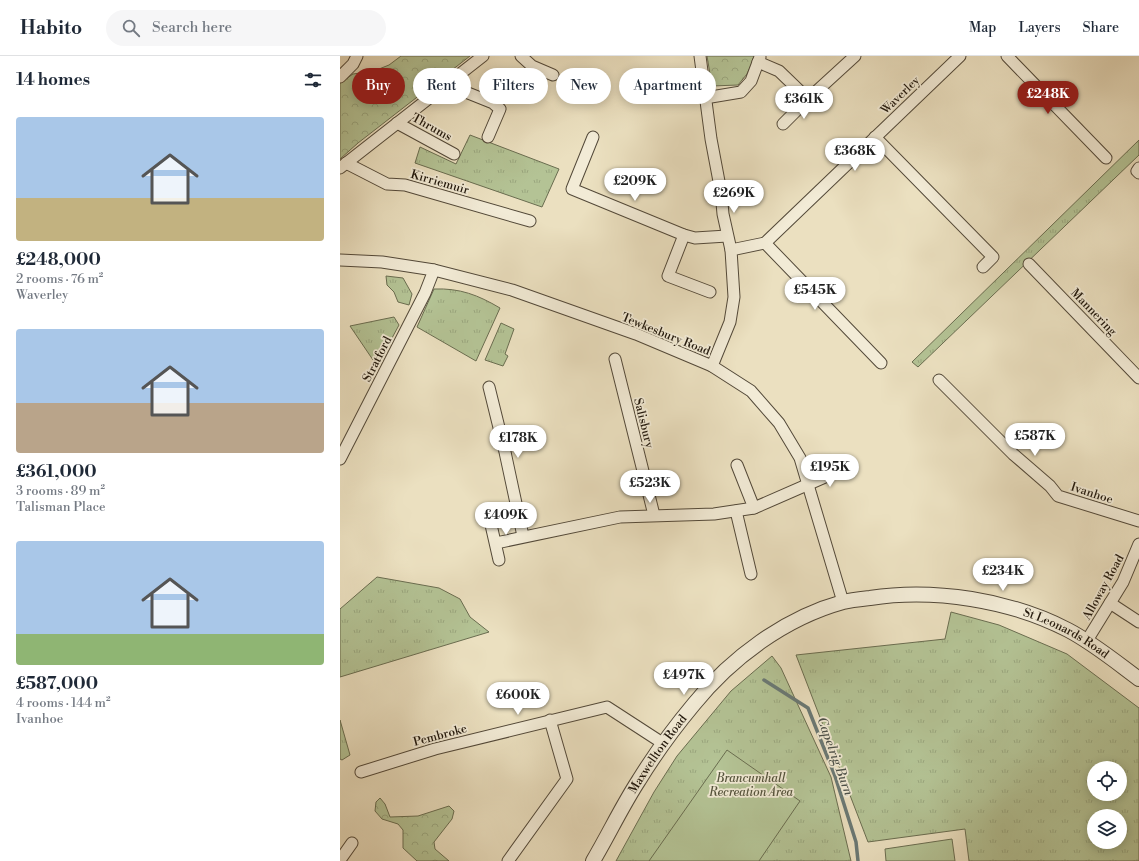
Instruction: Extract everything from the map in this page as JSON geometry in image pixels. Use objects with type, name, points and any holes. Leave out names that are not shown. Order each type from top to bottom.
[{"type":"street","points":[[340,77],[353,64],[357,56]]},
{"type":"street","points":[[469,68],[483,56]]},
{"type":"street","points":[[521,56],[532,66],[554,75]]},
{"type":"street","points":[[700,56],[701,68]]},
{"type":"street","points":[[783,124],[855,56]]},
{"type":"street","name":"Waverley","points":[[766,243],[960,56]]},
{"type":"street","points":[[1007,56],[1106,158]]},
{"type":"street","points":[[716,96],[741,92],[751,81],[759,59],[779,71],[808,99]]},
{"type":"street","points":[[471,94],[493,103],[500,109],[488,136]]},
{"type":"street","points":[[343,166],[422,104]]},
{"type":"street","points":[[706,104],[727,236],[731,250],[734,297],[733,311],[712,366]]},
{"type":"street","name":"Thrums","points":[[397,122],[454,154]]},
{"type":"street","points":[[593,137],[572,189],[684,235],[695,238],[727,236]]},
{"type":"street","points":[[875,137],[993,257],[983,267]]},
{"type":"street","name":"Kirriemuir","points":[[343,166],[387,184],[405,185],[530,221]]},
{"type":"street","points":[[1139,168],[1137,170],[1139,173]]},
{"type":"street","points":[[684,235],[668,276],[710,292]]},
{"type":"street","points":[[731,250],[766,243],[881,363]]},
{"type":"street","name":"Tewkesbury Road","points":[[340,260],[382,262],[434,270],[512,290],[636,334],[712,366],[751,391],[779,423],[800,458],[843,602]]},
{"type":"street","name":"Mannering","points":[[1030,264],[1139,378]]},
{"type":"street","name":"Stratford","points":[[340,459],[425,293],[434,270]]},
{"type":"street","name":"Salisbury","points":[[615,359],[654,515]]},
{"type":"street","name":"Ivanhoe","points":[[939,380],[1013,454],[1050,486],[1058,496],[1139,521]]},
{"type":"street","points":[[489,387],[523,536]]},
{"type":"street","points":[[737,465],[754,508]]},
{"type":"street","points":[[496,543],[523,536],[620,517],[714,514],[754,508],[809,486],[841,470]]},
{"type":"street","points":[[736,511],[751,574]]},
{"type":"street","points":[[489,516],[499,560]]},
{"type":"street","name":"Alloway Road","points":[[1086,642],[1123,582],[1139,544]]},
{"type":"street","name":"St Leonards Road","points":[[843,602],[897,594],[952,596],[1002,604],[1068,630],[1139,679]]},
{"type":"street","name":"Maxwellton Road","points":[[593,861],[639,780],[694,703],[728,668],[755,646],[806,617],[843,602]]},
{"type":"street","points":[[1110,603],[1139,622]]},
{"type":"street","name":"Pembroke","points":[[361,772],[435,749],[607,707],[664,744]]},
{"type":"street","points":[[508,861],[567,779],[550,720]]},
{"type":"street","points":[[340,860],[352,843]]},
{"type":"green space","points":[[401,56],[470,56],[455,68],[413,68],[413,100],[340,159],[340,83],[352,75],[352,104],[405,104],[405,68],[382,68],[389,65]]},
{"type":"green space","points":[[707,56],[755,56],[747,74],[738,85],[716,86],[716,68],[709,68]]},
{"type":"green space","points":[[470,135],[559,169],[542,207],[415,163],[420,147],[456,164]]},
{"type":"green space","points":[[1139,140],[1139,155],[918,367],[912,362]]},
{"type":"green space","points":[[386,276],[403,278],[412,294],[409,305],[398,302],[394,292],[387,285]]},
{"type":"green space","points":[[434,289],[468,293],[484,299],[500,308],[476,361],[417,327]]},
{"type":"green space","points":[[394,317],[399,325],[378,364],[373,360],[350,326]]},
{"type":"green space","points":[[501,323],[514,329],[505,354],[508,356],[503,366],[485,360]]},
{"type":"green space","points":[[377,577],[439,588],[460,599],[470,617],[489,632],[340,677],[340,609]]},
{"type":"green space","points":[[951,612],[999,625],[1067,654],[1139,708],[1139,861],[969,861],[965,829],[868,842],[796,655],[945,639]]},
{"type":"green space","name":"Brancumhall Recreation Area","points":[[772,656],[781,668],[831,777],[851,861],[616,861],[654,792],[677,756],[731,691]]},
{"type":"green space","points":[[340,720],[350,755],[342,760],[340,759]]},
{"type":"green space","points":[[727,750],[800,801],[759,861],[649,861]]},
{"type":"green space","points":[[380,798],[385,804],[390,817],[418,816],[449,806],[454,811],[452,819],[434,842],[435,849],[449,861],[417,861],[403,848],[403,830],[398,824],[382,819],[375,811],[376,802]]},
{"type":"green space","points":[[952,839],[955,861],[886,861],[885,849]]},
{"type":"waterway","name":"Capelrig Burn","points":[[764,680],[808,708],[835,776],[856,842],[858,861]]}]
